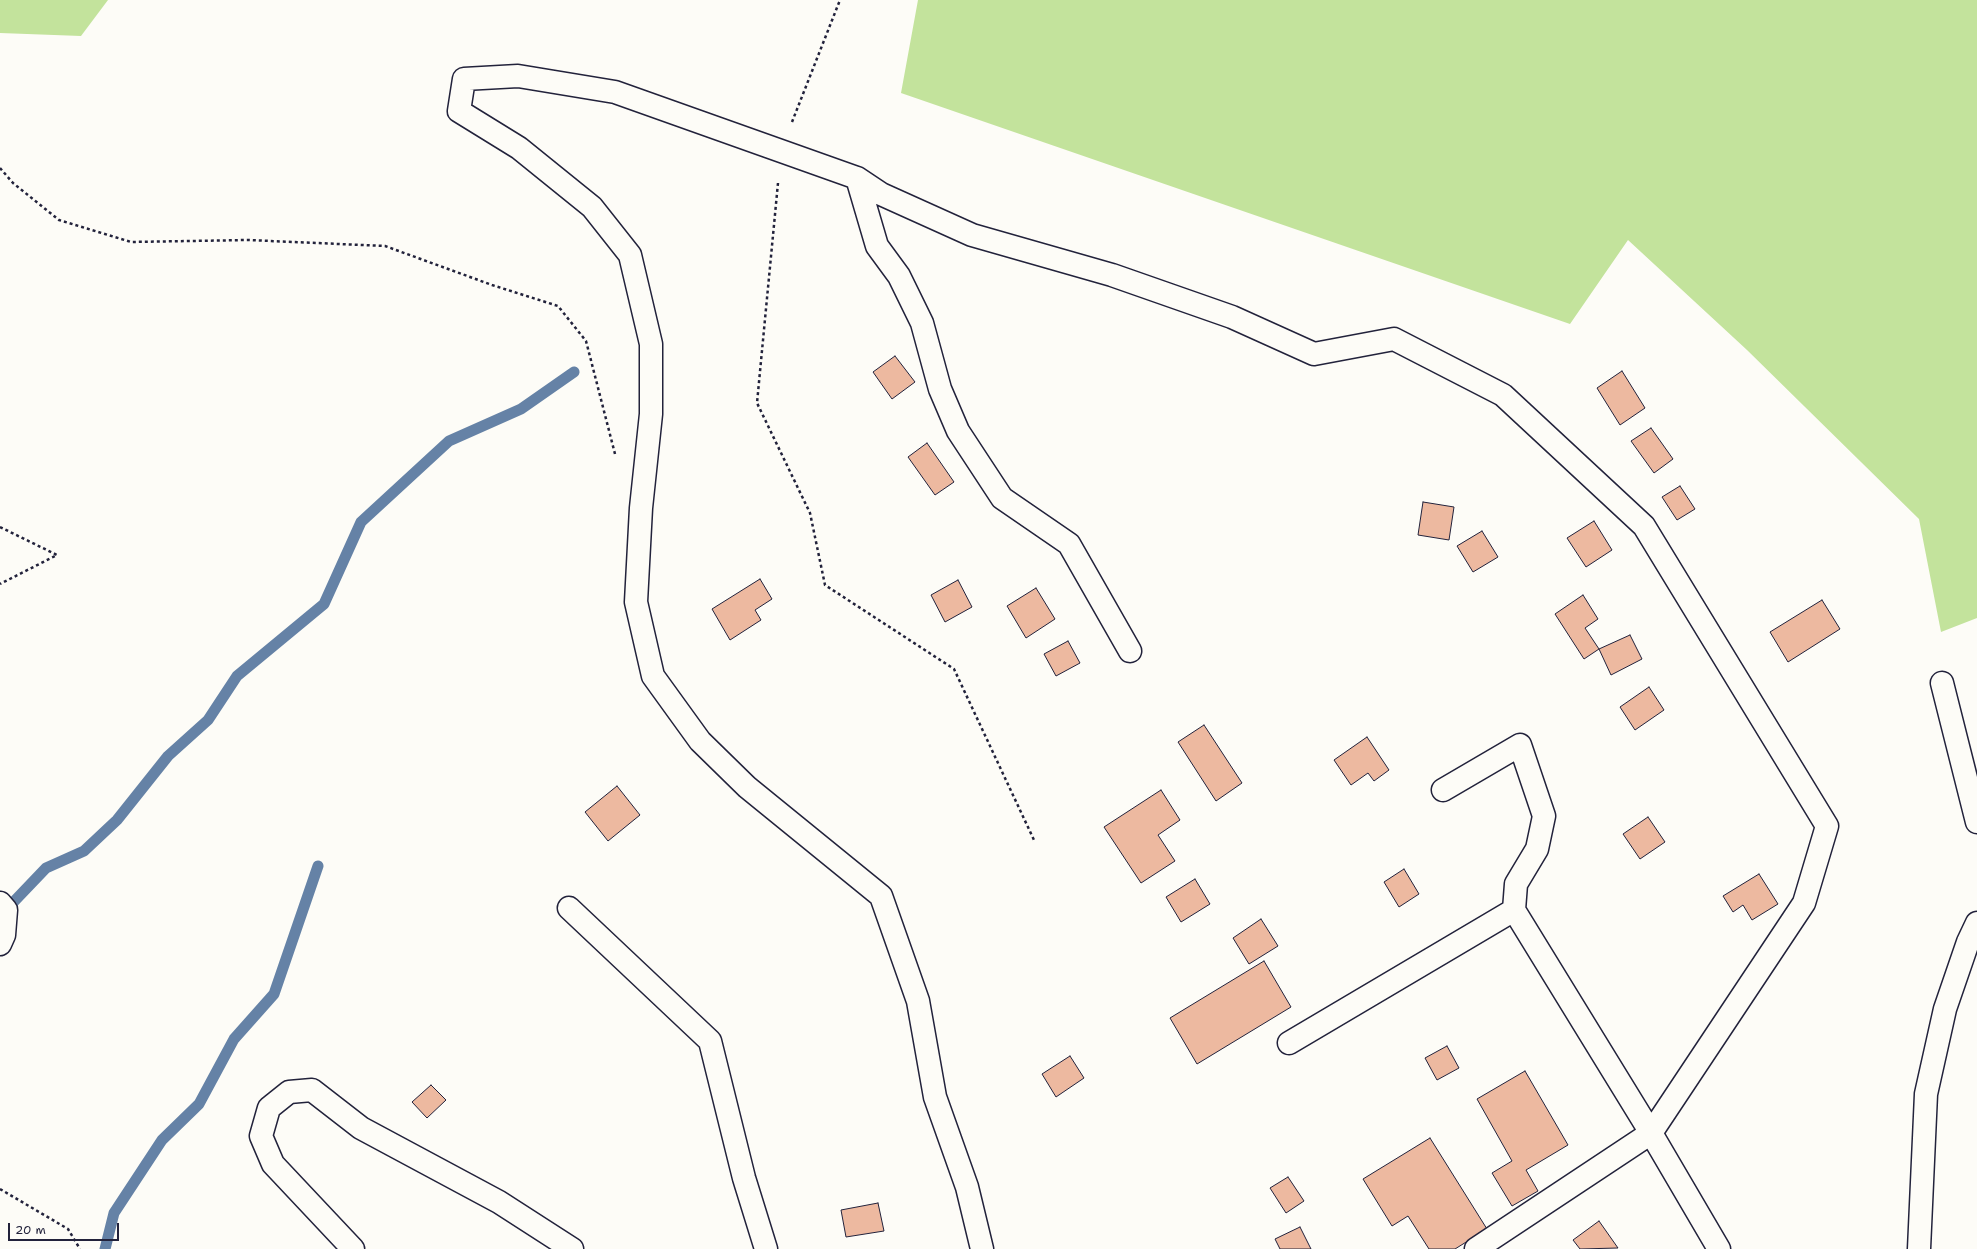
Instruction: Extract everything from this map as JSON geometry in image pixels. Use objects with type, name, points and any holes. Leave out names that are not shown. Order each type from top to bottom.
[{"type":"street","points":[[982,1249],[967,1187],[935,1097],[918,1001],[881,896],[747,788],[700,740],[653,676],[636,602],[641,508],[651,414],[651,344],[630,255],[592,207],[519,148],[459,111],[464,79],[518,76],[615,92],[857,178],[881,194],[972,235],[1112,275],[1150,288],[1232,317],[1314,354],[1394,339],[1503,395],[1644,526],[1827,826],[1804,903],[1651,1133],[1476,1249]]},
{"type":"street","points":[[857,178],[877,246],[899,276],[922,323],[940,389],[958,431],[1002,498],[1068,544],[1130,651]]},
{"type":"street","points":[[1942,683],[1977,822]]},
{"type":"street","points":[[1443,790],[1520,745],[1544,816],[1537,849],[1516,884],[1514,910],[1651,1133],[1719,1249]]},
{"type":"street","points":[[0,903],[6,910],[4,935],[0,944]]},
{"type":"street","points":[[569,908],[710,1041],[744,1178],[766,1249]]},
{"type":"street","points":[[1289,1043],[1514,910]]},
{"type":"street","points":[[1919,1249],[1926,1094],[1945,1008],[1968,942],[1977,923]]},
{"type":"street","points":[[353,1249],[273,1164],[261,1136],[269,1108],[289,1092],[312,1090],[361,1128],[499,1202],[572,1249]]},
{"type":"path","points":[[840,0],[781,151],[757,403],[810,513],[825,585],[954,669],[1034,840]]},
{"type":"path","points":[[0,168],[13,183],[59,220],[131,242],[248,240],[385,246],[492,285],[558,306],[586,341],[617,461]]},
{"type":"path","points":[[0,527],[57,555],[0,584]]},
{"type":"path","points":[[0,1189],[68,1229],[80,1249]]},
{"type":"green space","points":[[0,0],[108,0],[81,36],[0,33]]},
{"type":"green space","points":[[918,0],[1977,0],[1977,618],[1941,632],[1919,519],[1747,350],[1628,240],[1570,324],[901,93]]},
{"type":"building","points":[[895,356],[915,382],[892,399],[873,372]]},
{"type":"building","points":[[1622,371],[1645,408],[1620,425],[1597,388]]},
{"type":"building","points":[[1651,428],[1673,459],[1654,473],[1631,441]]},
{"type":"building","points":[[927,443],[954,482],[935,495],[908,457]]},
{"type":"building","points":[[1680,486],[1695,509],[1677,520],[1662,497]]},
{"type":"building","points":[[1423,502],[1454,507],[1449,540],[1418,535]]},
{"type":"building","points":[[1594,521],[1612,550],[1586,567],[1567,538]]},
{"type":"building","points":[[1482,531],[1498,557],[1473,572],[1457,546]]},
{"type":"building","points":[[760,579],[772,599],[755,610],[761,620],[730,640],[712,609]]},
{"type":"building","points":[[958,580],[972,607],[945,622],[931,595]]},
{"type":"building","points":[[1036,588],[1055,619],[1026,638],[1007,606]]},
{"type":"building","points":[[1583,595],[1598,619],[1585,628],[1599,649],[1584,659],[1555,614]]},
{"type":"building","points":[[1822,600],[1840,629],[1788,662],[1770,632]]},
{"type":"building","points":[[1630,635],[1642,659],[1611,675],[1599,649]]},
{"type":"building","points":[[1068,641],[1080,663],[1056,676],[1044,654]]},
{"type":"building","points":[[1649,687],[1664,710],[1635,730],[1620,707]]},
{"type":"building","points":[[1204,725],[1242,783],[1216,801],[1178,742]]},
{"type":"building","points":[[1367,737],[1389,770],[1374,781],[1368,773],[1351,785],[1334,760]]},
{"type":"building","points":[[617,786],[640,815],[608,841],[585,812]]},
{"type":"building","points":[[1161,790],[1180,820],[1158,835],[1175,861],[1141,883],[1104,827]]},
{"type":"building","points":[[1648,817],[1665,842],[1640,859],[1623,834]]},
{"type":"building","points":[[1404,869],[1419,894],[1399,907],[1384,882]]},
{"type":"building","points":[[1759,874],[1778,904],[1752,920],[1743,905],[1733,912],[1723,896]]},
{"type":"building","points":[[1195,879],[1210,904],[1181,922],[1166,897]]},
{"type":"building","points":[[1261,919],[1278,946],[1249,964],[1233,938]]},
{"type":"building","points":[[1264,961],[1291,1007],[1197,1064],[1170,1018]]},
{"type":"building","points":[[1447,1046],[1459,1068],[1437,1080],[1425,1058]]},
{"type":"building","points":[[1070,1056],[1084,1078],[1056,1097],[1042,1074]]},
{"type":"building","points":[[1525,1071],[1568,1145],[1526,1170],[1538,1191],[1512,1206],[1492,1173],[1512,1161],[1477,1099]]},
{"type":"building","points":[[431,1085],[446,1100],[427,1118],[412,1102]]},
{"type":"building","points":[[1430,1138],[1487,1229],[1455,1249],[1429,1249],[1408,1216],[1392,1226],[1363,1179]]},
{"type":"building","points":[[1288,1177],[1304,1201],[1286,1213],[1270,1188]]},
{"type":"building","points":[[878,1203],[884,1231],[846,1237],[841,1210]]},
{"type":"building","points":[[1599,1221],[1618,1248],[1580,1249],[1573,1240]]},
{"type":"building","points":[[1300,1227],[1311,1249],[1280,1249],[1275,1239]]},
{"type":"waterway","points":[[3,913],[46,868],[84,851],[117,820],[168,756],[208,720],[237,676],[324,604],[361,522],[449,441],[521,409],[574,372]]},
{"type":"waterway","points":[[105,1249],[114,1213],[162,1140],[199,1104],[234,1039],[274,994],[318,866]]}]
